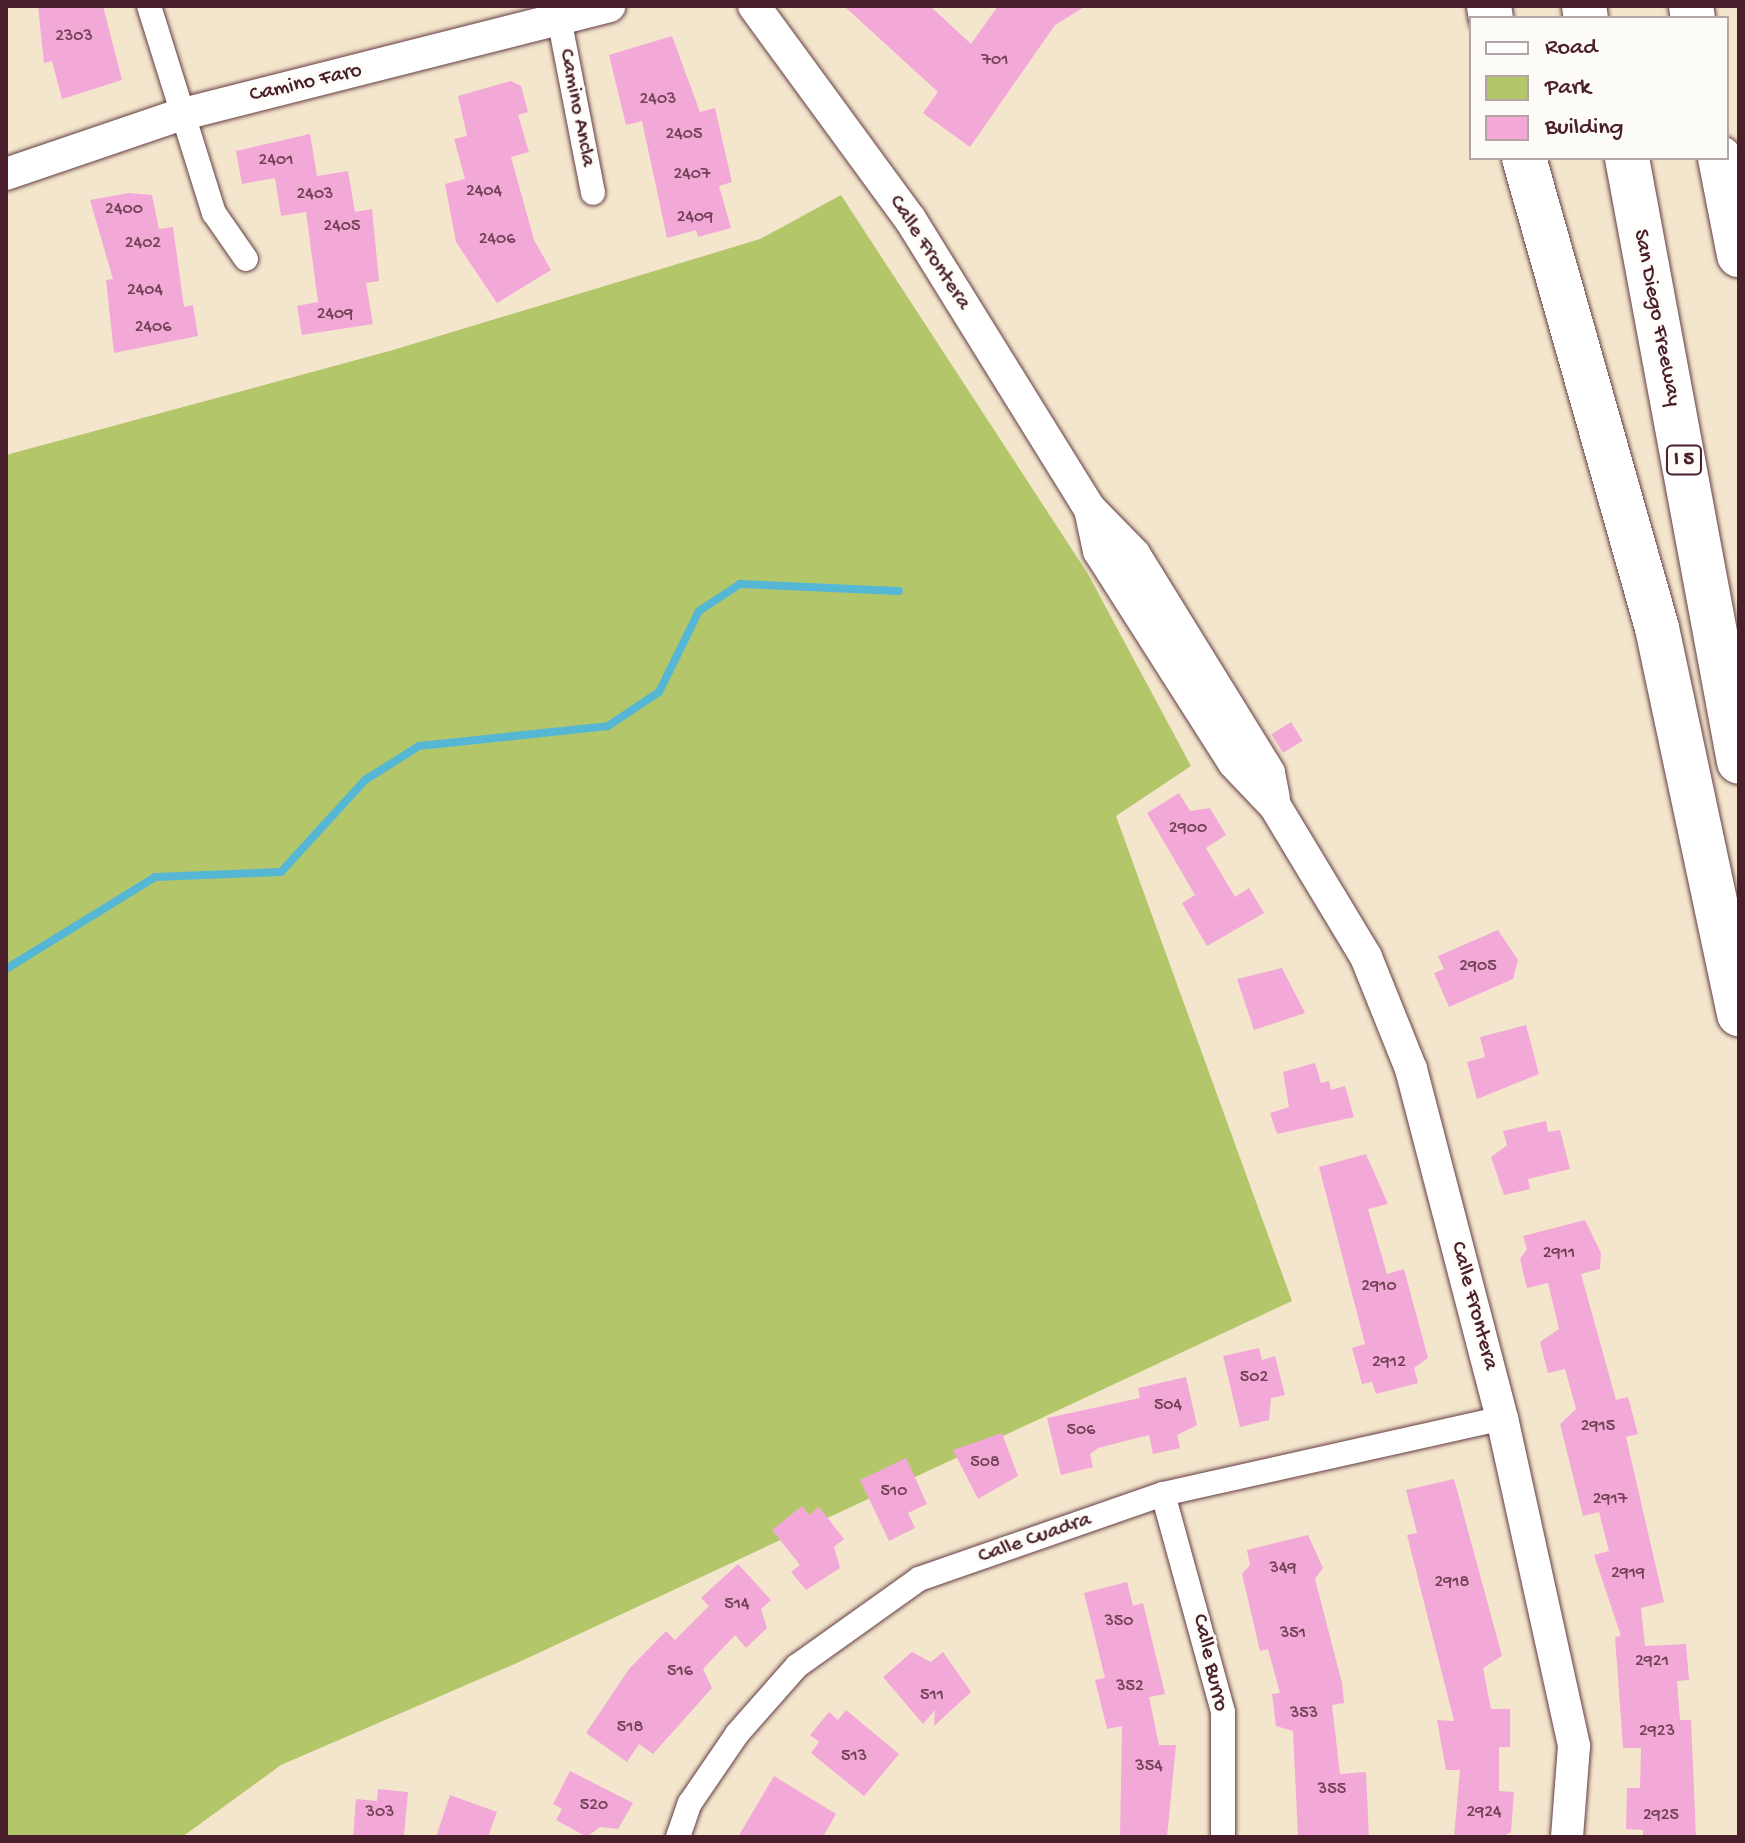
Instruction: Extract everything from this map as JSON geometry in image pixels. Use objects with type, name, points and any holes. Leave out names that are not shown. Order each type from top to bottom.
[{"type":"highway","points":[[1525,160],[1657,628],[1739,1014]]},
{"type":"highway","points":[[1621,160],[1636,216]]},
{"type":"highway","name":"San Diego Freeway","points":[[1627,160],[1739,762]]},
{"type":"highway","points":[[1720,160],[1739,255]]},
{"type":"street","points":[[149,6],[179,115],[214,213],[246,259]]},
{"type":"street","name":"Camino Faro","points":[[6,174],[179,115],[560,23],[609,6]]},
{"type":"street","name":"Calle Frontera","points":[[754,6],[910,219],[1090,509],[1134,554],[1269,773],[1275,806],[1366,957],[1411,1069],[1502,1418],[1574,1746],[1567,1837]]},
{"type":"street","name":"Camino Ancla","points":[[560,23],[593,193]]},
{"type":"street","name":"Calle Cuadra","points":[[678,1837],[690,1803],[737,1734],[797,1666],[919,1579],[1163,1494],[1502,1418]]},
{"type":"street","name":"Calle Burro","points":[[1163,1494],[1223,1712],[1223,1837]]},
{"type":"green space","points":[[841,195],[1088,574],[1191,766],[1116,816],[1292,1301],[517,1663],[281,1765],[182,1837],[6,1837],[6,455],[393,350],[760,239]]},
{"type":"building","points":[[38,6],[103,6],[122,80],[62,99],[52,61],[44,63]]},
{"type":"building","points":[[844,6],[930,6],[971,44],[998,6],[1086,6],[1055,25],[970,147],[923,113],[938,92]]},
{"type":"building","points":[[672,36],[700,112],[715,108],[732,182],[719,186],[731,228],[698,237],[696,230],[667,238],[642,121],[626,125],[609,55]]},
{"type":"building","points":[[511,81],[521,86],[528,112],[518,115],[529,152],[511,157],[534,240],[551,270],[497,303],[456,242],[445,184],[465,179],[454,139],[467,136],[458,96]]},
{"type":"building","points":[[310,134],[317,176],[348,171],[355,212],[372,209],[379,281],[366,283],[373,324],[302,335],[297,306],[318,302],[306,212],[281,216],[275,178],[242,184],[236,151]]},
{"type":"building","points":[[129,193],[152,195],[159,229],[173,227],[184,307],[193,305],[198,336],[114,353],[106,280],[113,279],[90,200]]},
{"type":"building","points":[[1291,722],[1303,741],[1283,753],[1271,734]]},
{"type":"building","points":[[1179,793],[1190,811],[1210,808],[1226,835],[1206,848],[1235,897],[1249,888],[1264,913],[1207,946],[1182,903],[1195,895],[1147,813]]},
{"type":"building","points":[[1498,930],[1518,960],[1513,979],[1449,1007],[1434,973],[1444,969],[1438,956]]},
{"type":"building","points":[[1282,968],[1305,1013],[1254,1030],[1237,979]]},
{"type":"building","points":[[1526,1025],[1539,1074],[1477,1099],[1467,1062],[1485,1057],[1480,1037]]},
{"type":"building","points":[[1315,1063],[1321,1083],[1329,1081],[1331,1090],[1345,1086],[1354,1117],[1277,1134],[1270,1113],[1289,1107],[1283,1072]]},
{"type":"building","points":[[1546,1121],[1548,1132],[1560,1130],[1570,1169],[1528,1179],[1530,1189],[1504,1195],[1491,1157],[1507,1145],[1503,1131]]},
{"type":"building","points":[[1366,1154],[1388,1204],[1368,1209],[1387,1274],[1404,1269],[1428,1358],[1414,1368],[1418,1383],[1376,1394],[1372,1382],[1362,1384],[1352,1348],[1365,1344],[1319,1167]]},
{"type":"building","points":[[1585,1220],[1601,1253],[1600,1269],[1581,1274],[1616,1400],[1628,1397],[1638,1434],[1626,1437],[1664,1602],[1641,1608],[1645,1646],[1686,1644],[1689,1680],[1677,1681],[1680,1720],[1691,1720],[1696,1837],[1643,1837],[1643,1830],[1626,1829],[1627,1788],[1640,1788],[1641,1748],[1623,1748],[1615,1637],[1621,1636],[1594,1555],[1609,1551],[1599,1512],[1583,1516],[1560,1424],[1576,1409],[1565,1369],[1548,1373],[1540,1342],[1559,1329],[1548,1283],[1527,1288],[1520,1259],[1527,1249],[1523,1236]]},
{"type":"building","points":[[1259,1348],[1262,1360],[1275,1356],[1285,1395],[1271,1398],[1269,1420],[1240,1427],[1223,1356]]},
{"type":"building","points":[[1186,1377],[1197,1425],[1177,1435],[1180,1448],[1153,1454],[1149,1435],[1098,1448],[1090,1454],[1093,1467],[1061,1475],[1047,1418],[1140,1398],[1138,1388]]},
{"type":"building","points":[[1002,1433],[1018,1476],[978,1499],[953,1450]]},
{"type":"building","points":[[906,1458],[927,1504],[908,1513],[915,1528],[889,1541],[860,1480]]},
{"type":"building","points":[[1454,1479],[1502,1656],[1483,1668],[1491,1709],[1510,1709],[1510,1747],[1499,1747],[1499,1791],[1514,1792],[1511,1832],[1502,1837],[1454,1837],[1460,1770],[1446,1770],[1437,1720],[1454,1721],[1407,1535],[1417,1533],[1406,1490]]},
{"type":"building","points":[[802,1506],[809,1515],[819,1507],[844,1539],[834,1547],[840,1568],[806,1590],[791,1572],[800,1565],[772,1530]]},
{"type":"building","points":[[1308,1535],[1323,1568],[1315,1579],[1342,1683],[1344,1703],[1332,1705],[1340,1774],[1366,1772],[1369,1837],[1298,1837],[1293,1731],[1276,1726],[1272,1694],[1280,1693],[1268,1649],[1260,1651],[1242,1574],[1250,1565],[1247,1550]]},
{"type":"building","points":[[738,1564],[771,1600],[761,1609],[767,1628],[746,1648],[735,1635],[703,1669],[712,1688],[653,1754],[639,1744],[627,1762],[586,1733],[629,1669],[666,1631],[675,1640],[709,1606],[701,1598]]},
{"type":"building","points":[[1127,1582],[1133,1606],[1143,1603],[1165,1694],[1149,1697],[1159,1745],[1176,1745],[1167,1837],[1120,1837],[1122,1726],[1107,1729],[1095,1680],[1105,1678],[1084,1593]]},
{"type":"building","points":[[912,1652],[931,1662],[943,1652],[971,1692],[934,1726],[935,1710],[923,1724],[883,1677]]},
{"type":"building","points":[[846,1710],[899,1754],[864,1796],[811,1753],[819,1742],[810,1735],[829,1712],[838,1720]]},
{"type":"building","points":[[570,1771],[633,1803],[618,1829],[600,1827],[587,1837],[556,1820],[562,1809],[553,1804]]},
{"type":"building","points":[[774,1776],[836,1814],[823,1837],[738,1837]]},
{"type":"building","points":[[378,1789],[408,1792],[404,1837],[353,1837],[356,1799],[377,1801]]},
{"type":"building","points":[[450,1795],[497,1812],[488,1837],[436,1837]]},
{"type":"waterway","points":[[6,969],[155,877],[281,872],[365,780],[419,746],[608,726],[659,692],[699,611],[740,584],[899,591]]}]
